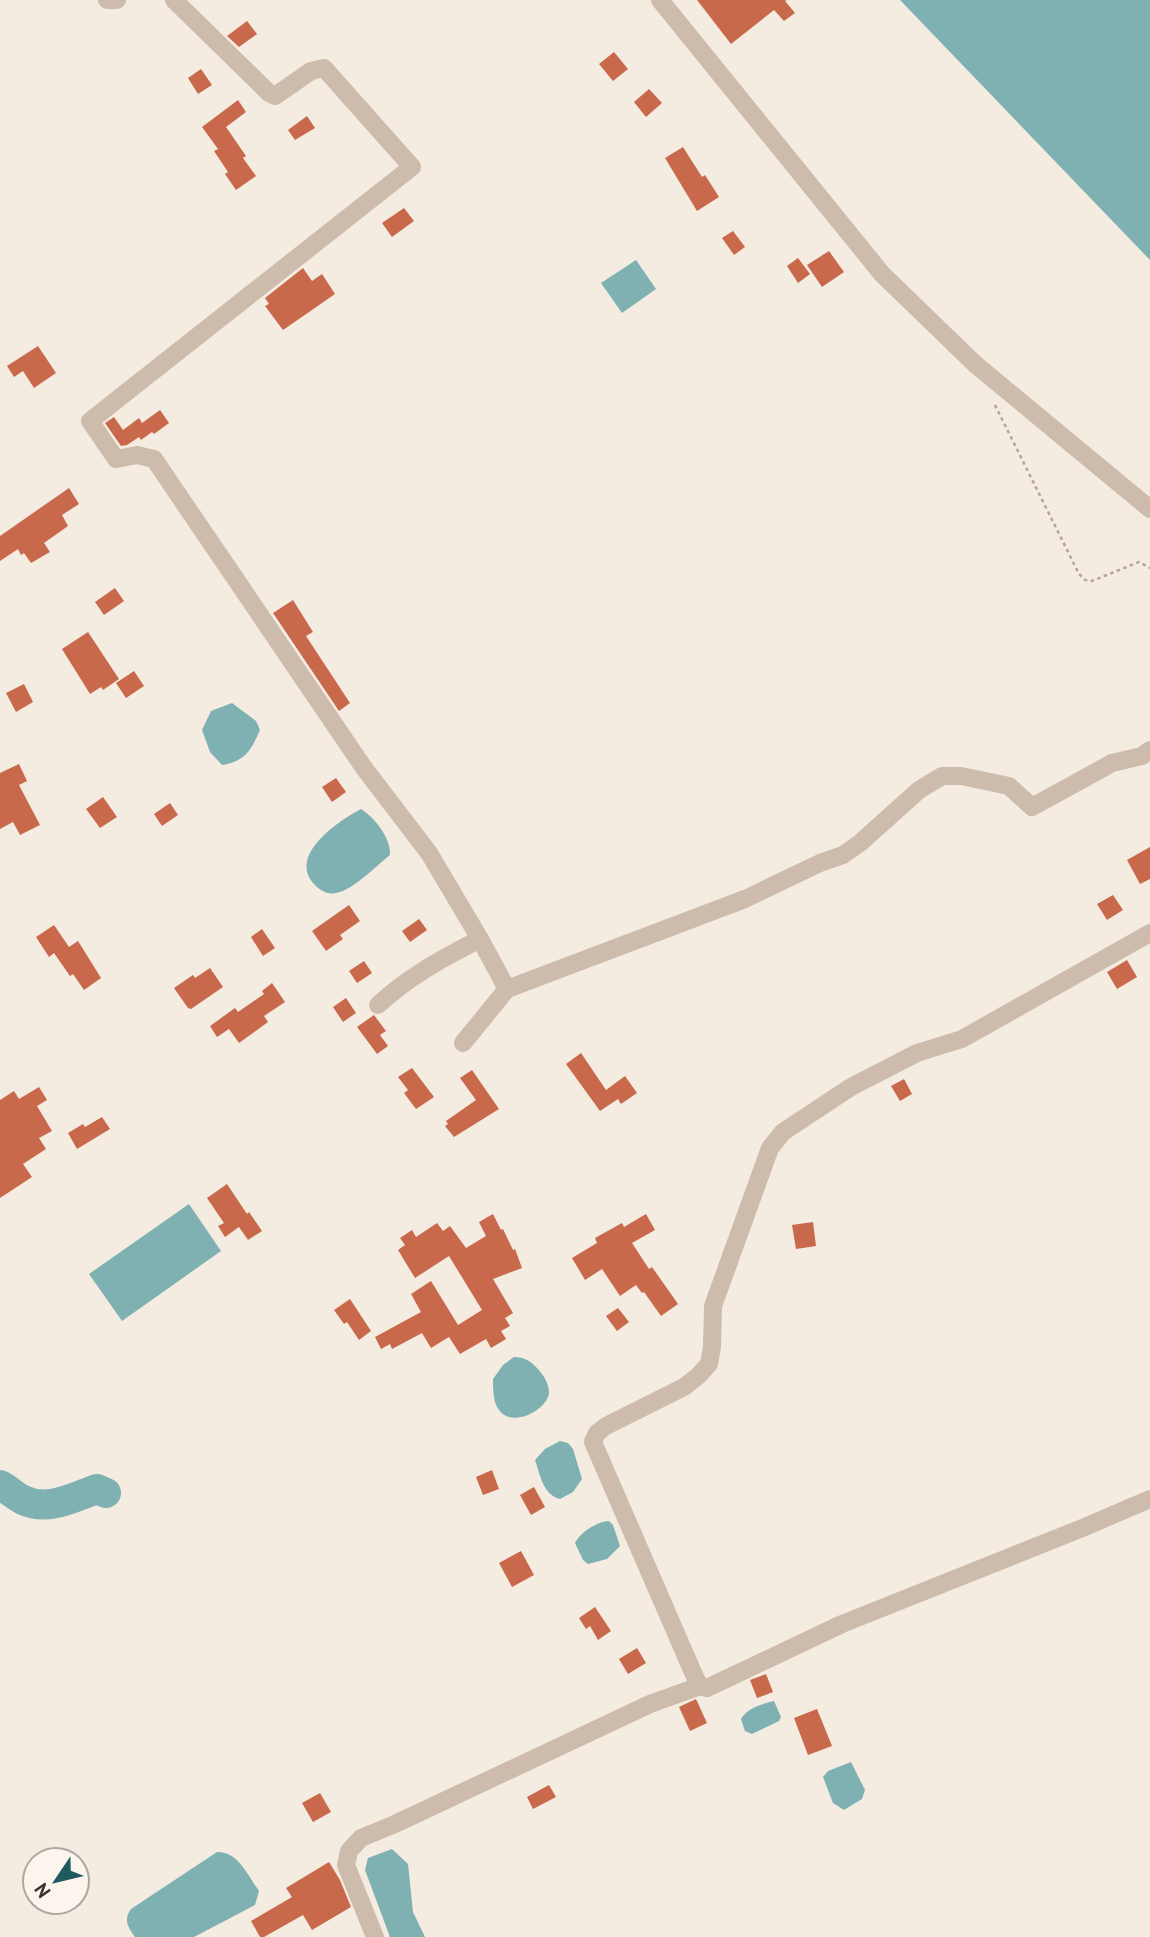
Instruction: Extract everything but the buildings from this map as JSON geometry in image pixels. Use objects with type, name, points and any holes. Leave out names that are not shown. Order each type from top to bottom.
[{"type":"street","points":[[107,0],[117,0]]},
{"type":"street","points":[[174,0],[275,96],[311,71],[324,68],[412,167],[90,421],[116,459],[137,455],[154,459],[364,768],[429,853],[507,989]]},
{"type":"street","points":[[660,0],[882,274],[975,364],[1150,509]]},
{"type":"street","points":[[463,1044],[507,989],[745,899],[820,863],[843,855],[919,790],[942,776],[961,776],[1009,786],[1032,807],[1112,763],[1142,756],[1150,750]]},
{"type":"street","points":[[700,1686],[596,1451],[593,1442],[597,1433],[684,1387],[709,1364],[716,1294],[770,1148],[783,1132],[851,1087],[918,1053],[954,1042],[984,1028],[1150,933]]},
{"type":"street","points":[[378,1005],[394,990],[436,962],[480,939]]},
{"type":"street","points":[[375,1937],[346,1865],[349,1851],[361,1838],[650,1704],[700,1686],[714,1686],[842,1624],[1150,1499]]},
{"type":"path","points":[[994,402],[1079,574],[1085,580],[1092,581],[1139,562],[1150,568]]},
{"type":"water","points":[[900,0],[1150,0],[1150,260]]},
{"type":"water","points":[[636,260],[656,289],[622,313],[601,283]]},
{"type":"water","points":[[232,703],[256,721],[260,730],[247,754],[237,761],[222,765],[210,752],[202,730],[211,711]]},
{"type":"water","points":[[361,809],[381,829],[388,842],[390,855],[349,888],[336,893],[325,892],[316,886],[308,875],[307,863],[311,852],[328,831]]},
{"type":"water","points":[[189,1204],[221,1251],[122,1321],[89,1274]]},
{"type":"water","points":[[514,1357],[527,1360],[537,1368],[545,1379],[549,1392],[543,1405],[537,1410],[512,1418],[497,1407],[493,1379],[503,1365]]},
{"type":"water","points":[[560,1441],[568,1443],[573,1449],[582,1479],[573,1492],[560,1499],[546,1489],[535,1460],[545,1449]]},
{"type":"water","points":[[609,1521],[620,1546],[607,1559],[588,1564],[583,1560],[575,1543],[589,1528]]},
{"type":"water","points":[[774,1701],[781,1717],[779,1721],[752,1734],[745,1731],[741,1719],[744,1715],[755,1707]]},
{"type":"water","points":[[851,1762],[865,1790],[862,1799],[844,1810],[833,1803],[823,1777],[828,1771]]},
{"type":"water","points":[[392,1849],[408,1864],[413,1912],[425,1937],[390,1937],[365,1870],[368,1858]]},
{"type":"water","points":[[217,1852],[237,1860],[246,1872],[259,1891],[255,1905],[194,1937],[135,1937],[127,1923],[131,1909]]},
{"type":"waterway","points":[[0,1485],[23,1500],[42,1504],[61,1502],[97,1489],[106,1493]]}]
